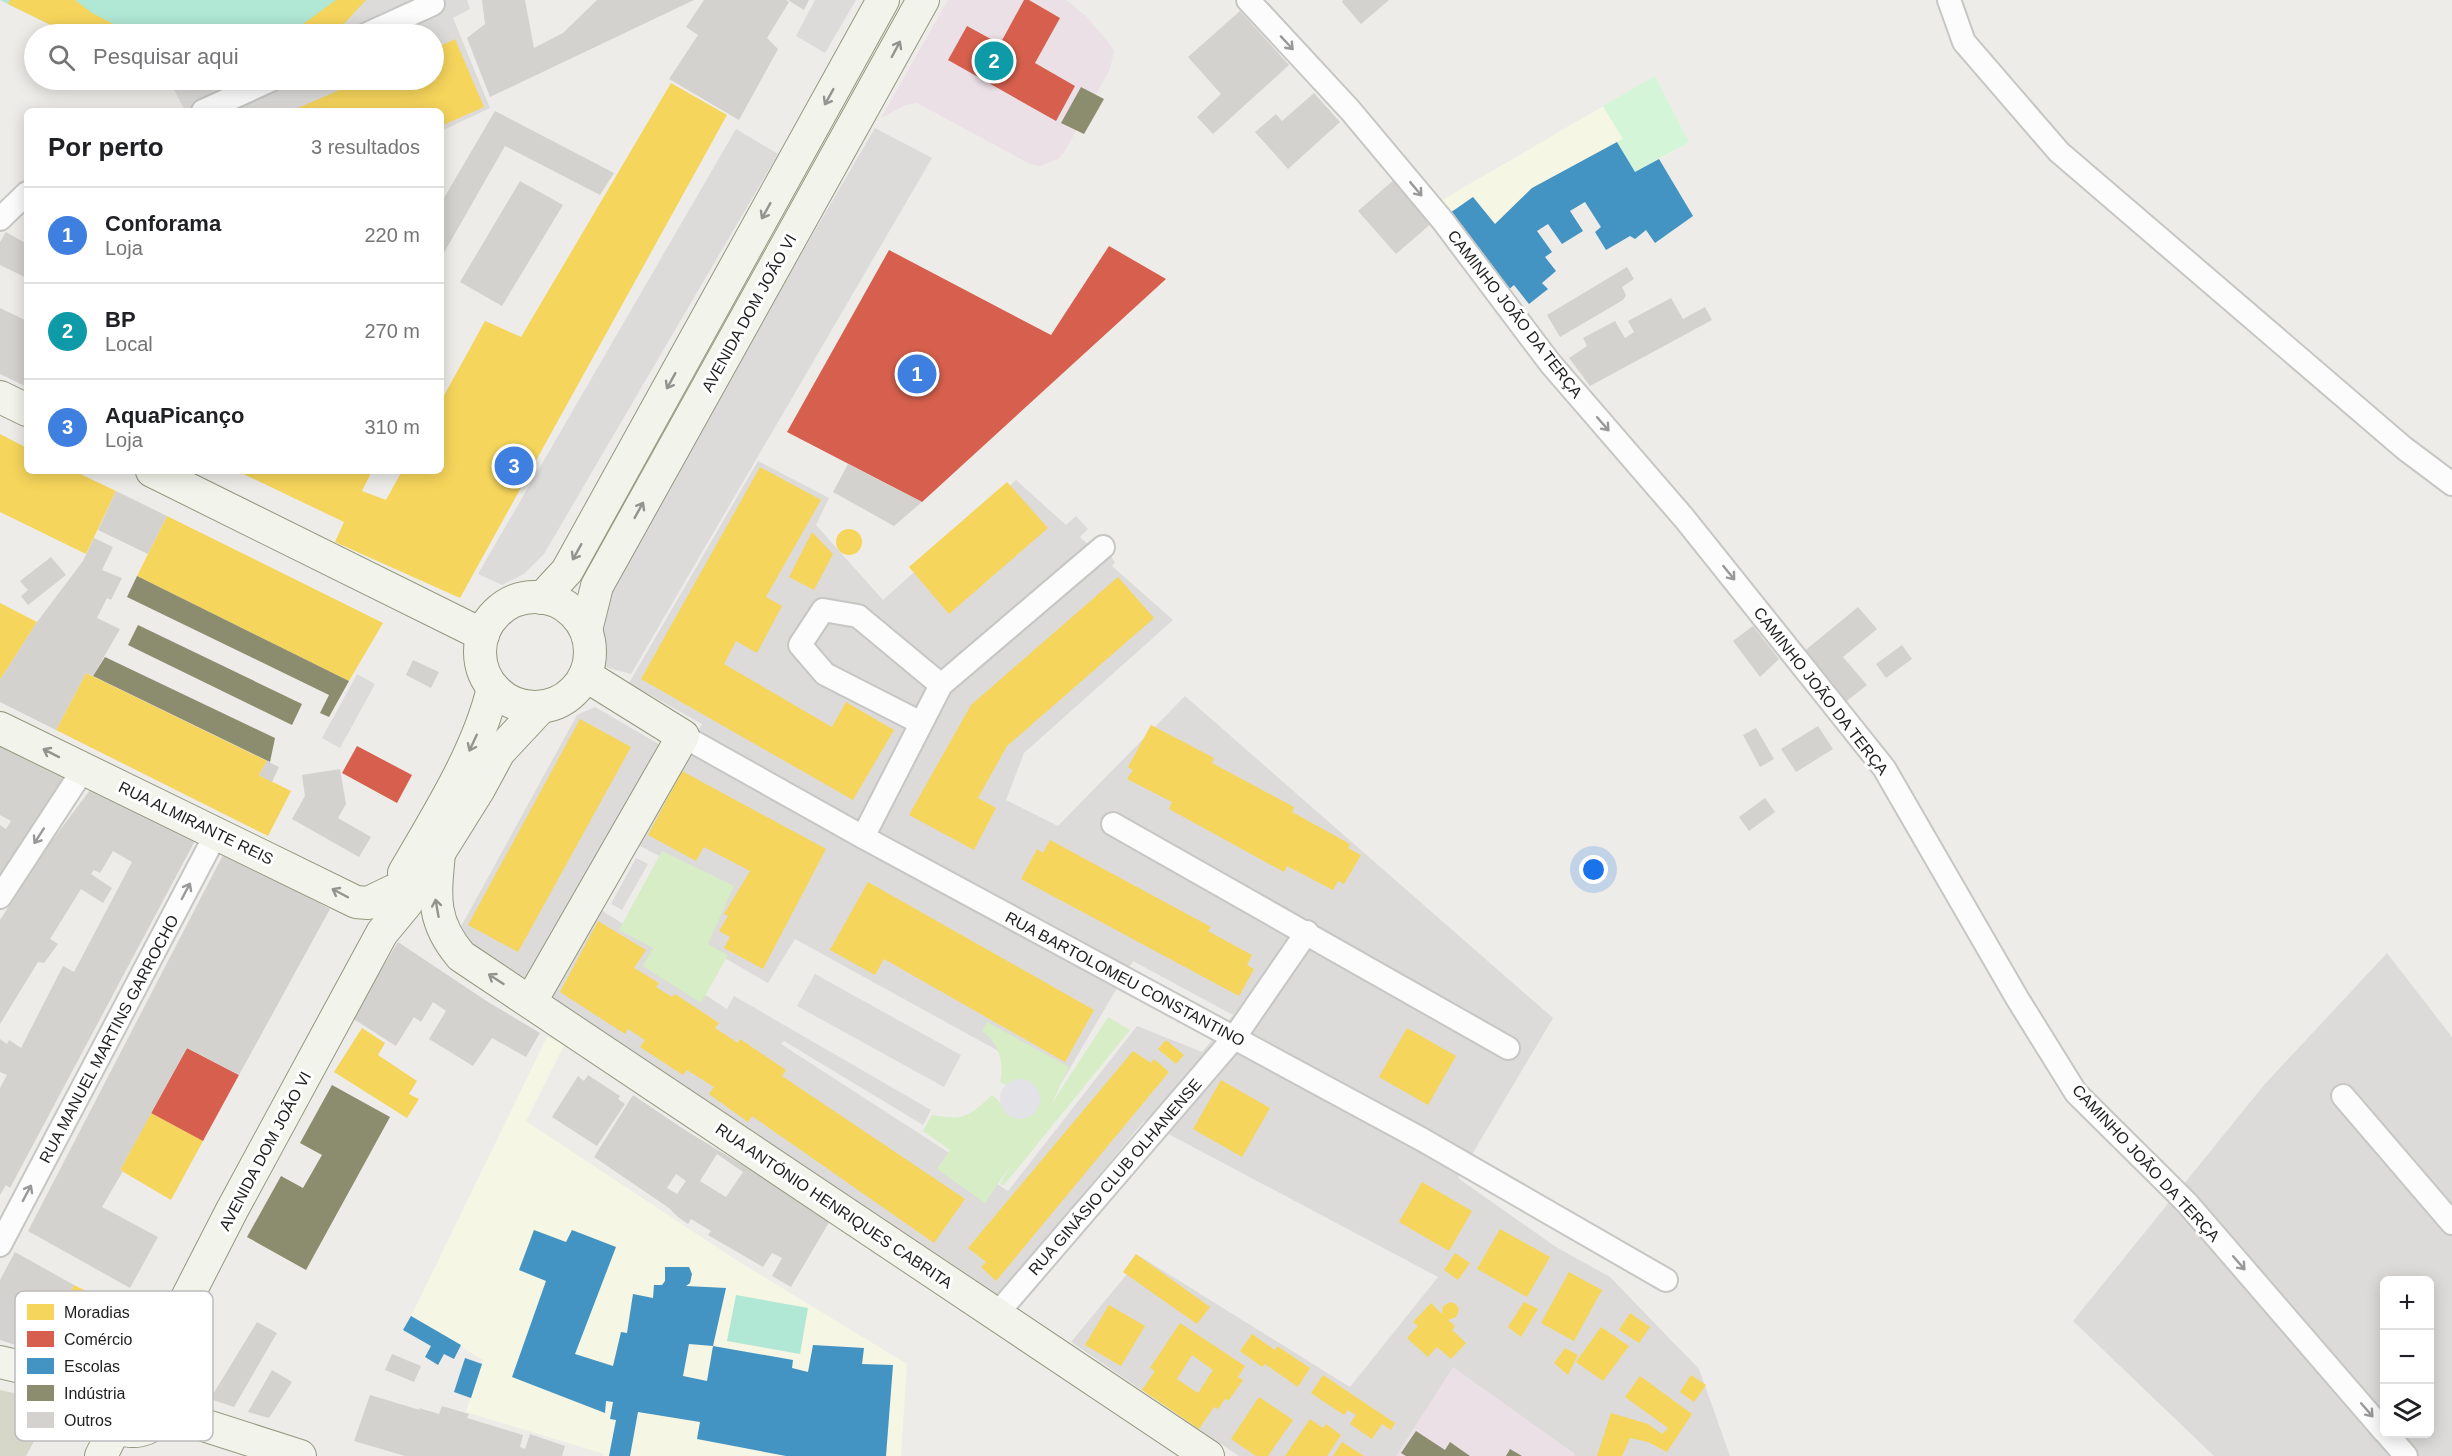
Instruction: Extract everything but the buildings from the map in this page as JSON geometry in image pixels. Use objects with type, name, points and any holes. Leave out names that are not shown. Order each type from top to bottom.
[{"type":"main road","points":[[542,597],[567,571],[883,0]]},
{"type":"main road","name":"AVENIDA DOM JOÃO VI","points":[[586,630],[597,586],[923,0]]},
{"type":"main road","points":[[0,397],[24,409]]},
{"type":"main road","points":[[158,474],[483,635]]},
{"type":"main road","points":[[542,597],[566,606],[586,630],[590,653],[585,675],[574,691],[559,702],[541,707],[523,706],[507,699],[493,688],[483,672],[480,653],[483,635],[492,618],[504,607],[517,600],[542,597]]},
{"type":"main road","name":"RUA BARTOLOMEU CONSTANTINO","points":[[585,675],[683,736]]},
{"type":"main road","name":"AVENIDA DOM JOÃO VI","points":[[382,933],[393,891],[464,763],[488,707],[493,688]]},
{"type":"main road","name":"AVENIDA DOM JOÃO VI","points":[[190,1291],[382,933],[406,904],[439,853],[499,752],[541,707]]},
{"type":"main road","name":"RUA ALMIRANTE REIS","points":[[0,728],[83,770],[217,832],[356,902],[368,903],[393,891]]},
{"type":"main road","points":[[531,1001],[683,736]]},
{"type":"main road","name":"RUA ANTÓNIO HENRIQUES CABRITA","points":[[439,853],[435,897],[437,913],[449,942],[461,956],[1208,1456]]},
{"type":"main road","points":[[0,1362],[15,1366]]},
{"type":"main road","points":[[213,1428],[300,1456]]},
{"type":"main road","points":[[100,1456],[108,1441]]},
{"type":"street","name":"CAMINHO JOÃO DA TERÇA","points":[[1248,0],[1350,110],[1436,212],[1550,363],[1684,518],[1884,768],[2017,998],[2076,1093],[2187,1203],[2394,1445]]},
{"type":"street","points":[[1949,0],[1964,42],[2059,153],[2404,448],[2452,484]]},
{"type":"street","points":[[389,24],[433,4]]},
{"type":"street","points":[[209,108],[248,90]]},
{"type":"street","points":[[0,219],[24,197]]},
{"type":"street","points":[[863,837],[941,685],[1103,547]]},
{"type":"street","points":[[921,723],[825,674],[800,645],[823,610],[858,616],[941,685]]},
{"type":"street","name":"RUA BARTOLOMEU CONSTANTINO","points":[[683,736],[863,837],[1424,1140],[1666,1280]]},
{"type":"street","points":[[0,897],[83,770]]},
{"type":"street","points":[[1113,824],[1508,1048]]},
{"type":"street","name":"RUA MANUEL MARTINS GARROCHO","points":[[2,1234],[217,832]]},
{"type":"street","name":"RUA GINÁSIO CLUB OLHANENSE","points":[[996,1316],[1234,1038],[1307,932]]},
{"type":"street","points":[[2343,1096],[2452,1223]]},
{"type":"shaded area","points":[[366,0],[467,0],[470,9],[453,18],[490,108],[444,130],[444,108],[183,108],[174,90],[444,90],[444,24],[344,24]]},
{"type":"shaded area","points":[[815,0],[856,0],[825,53],[796,36]]},
{"type":"shaded area","points":[[948,0],[1066,0],[1086,16],[1109,43],[1114,51],[1110,69],[1065,151],[1058,159],[1040,166],[1030,164],[917,103],[906,105],[881,118]]},
{"type":"shaded area","points":[[1655,76],[1689,142],[1528,236],[1517,271],[1437,203]]},
{"type":"shaded area","points":[[875,128],[932,158],[631,674],[591,663],[605,590]]},
{"type":"shaded area","points":[[736,129],[778,154],[544,554],[524,574],[502,585],[478,574]]},
{"type":"shaded area","points":[[758,461],[829,498],[816,525],[883,600],[1016,480],[1066,525],[1076,516],[1088,529],[1080,537],[1102,557],[1108,553],[1115,562],[1112,566],[1173,620],[1024,753],[1006,800],[1058,826],[1185,696],[1553,1018],[1458,1178],[1556,1247],[1610,1277],[1699,1369],[1730,1456],[1239,1456],[1071,1342],[1141,1257],[1350,1387],[1438,1277],[1144,1121],[994,1301],[478,952],[458,932],[577,715],[595,707],[683,758],[702,724],[629,683]],"holes":[[[636,844],[724,889],[702,945],[768,983],[795,939],[1060,1085],[1133,961],[1233,1015],[1202,1052],[1137,1026],[1008,1191],[781,1044],[784,1041],[923,1125],[931,1110],[734,996],[727,1009],[652,960],[660,947],[601,910]]]},
{"type":"shaded area","points":[[357,674],[375,684],[340,748],[322,738]]},
{"type":"shaded area","points":[[636,858],[648,864],[622,910],[611,904]]},
{"type":"shaded area","points":[[2387,953],[2452,1037],[2452,1456],[2214,1456],[2073,1321],[2264,1085]]},
{"type":"shaded area","points":[[815,974],[961,1055],[944,1087],[797,1006]]},
{"type":"shaded area","points":[[547,1037],[564,1045],[526,1121],[733,1258],[907,1364],[901,1456],[603,1456],[604,1454],[466,1412],[483,1360],[411,1316]]},
{"type":"shaded area","points":[[1020,1079],[1034,1085],[1040,1099],[1034,1113],[1020,1119],[1006,1113],[1000,1099],[1006,1085]]},
{"type":"shaded area","points":[[1453,1367],[1575,1454],[1574,1456],[1396,1456]]},
{"type":"shaded area","points":[[0,1390],[15,1393],[15,1441],[34,1441],[26,1456],[0,1456]]},
{"type":"green space","points":[[0,0],[366,0],[344,24],[49,24]]},
{"type":"green space","points":[[1655,76],[1689,142],[1635,172],[1617,142],[1623,139],[1603,106]]},
{"type":"green space","points":[[662,851],[734,886],[708,944],[728,955],[701,1003],[643,966],[653,948],[619,930]]},
{"type":"green space","points":[[1108,1017],[1130,1030],[1004,1185],[1000,1184],[1012,1163],[985,1203],[937,1169],[950,1150],[923,1131],[932,1115],[952,1118],[965,1116],[992,1095],[1016,1117],[1029,1116],[1039,1105],[1039,1093],[1036,1087],[1006,1085],[1000,1082],[1002,1068],[999,1054],[992,1041],[982,1031],[987,1022],[1069,1067],[1051,1105]]},
{"type":"green space","points":[[736,1295],[808,1308],[800,1354],[727,1341]]},
{"type":"place","name":"BP","points":[[994,61]]},
{"type":"place","name":"Conforama","points":[[917,374]]},
{"type":"place","name":"AquaPicanço","points":[[514,466]]}]
